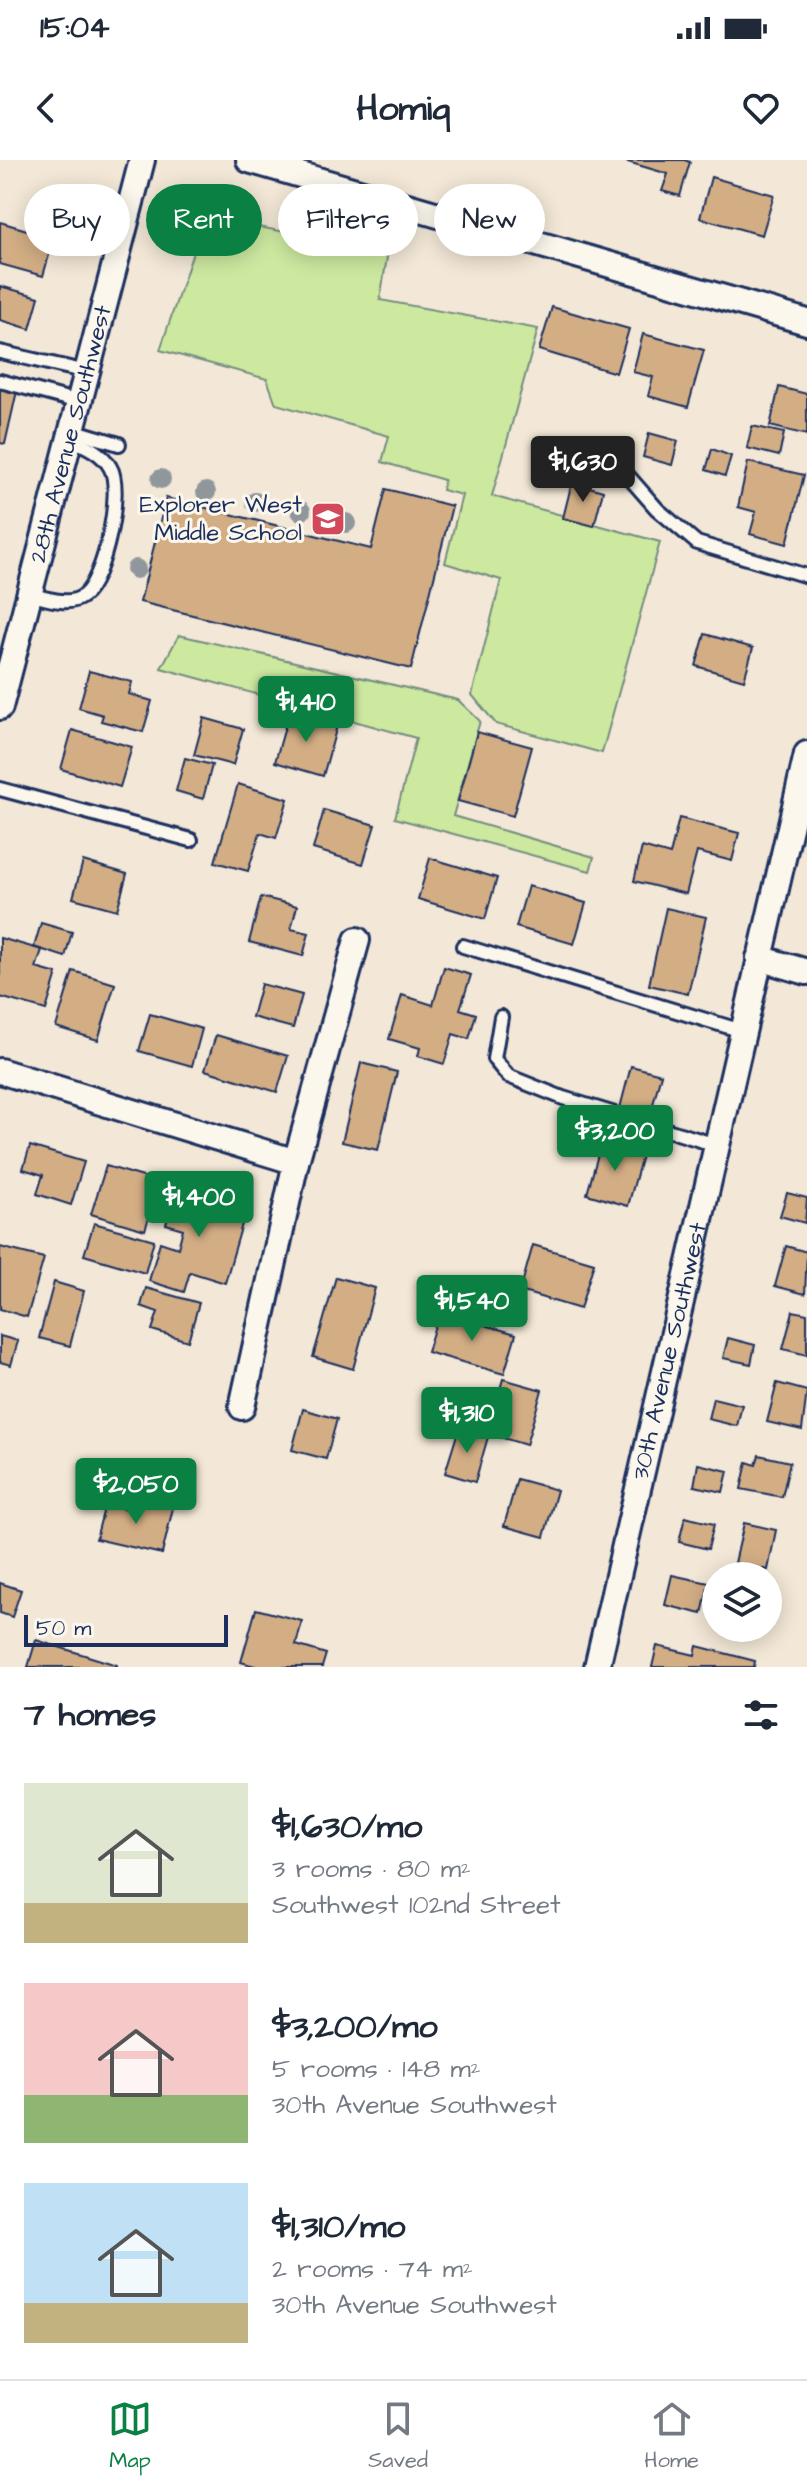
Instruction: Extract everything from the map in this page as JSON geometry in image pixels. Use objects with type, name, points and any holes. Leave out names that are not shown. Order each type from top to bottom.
[{"type":"street","name":"28th Avenue Southwest","points":[[0,707],[142,160]]},
{"type":"street","points":[[249,160],[807,322]]},
{"type":"street","name":"30th Avenue Southwest","points":[[597,1667],[759,958],[802,797],[807,754]]},
{"type":"street","points":[[242,1407],[296,1162],[357,940]]},
{"type":"street","points":[[759,958],[807,972]]},
{"type":"street","points":[[0,1071],[296,1162]]},
{"type":"lane","points":[[0,352],[87,372]]},
{"type":"lane","points":[[0,381],[79,402]]},
{"type":"lane","points":[[71,435],[119,444]]},
{"type":"lane","points":[[29,594],[68,602],[82,598],[92,587],[103,556],[115,505],[116,482],[110,466],[71,435]]},
{"type":"lane","points":[[628,476],[657,509],[697,543],[807,576]]},
{"type":"lane","points":[[0,789],[191,840]]},
{"type":"lane","points":[[463,946],[742,1031]]},
{"type":"lane","points":[[501,1017],[494,1059],[508,1076],[563,1098],[716,1145]]},
{"type":"green space","points":[[262,228],[278,231],[278,256],[387,256],[380,300],[538,329],[492,496],[660,542],[602,753],[496,724],[472,695],[501,580],[445,563],[462,495],[442,490],[444,480],[382,462],[389,436],[276,404],[267,379],[160,350],[192,256],[262,256]]},
{"type":"green space","points":[[179,635],[458,700],[480,721],[453,816],[594,857],[590,871],[395,818],[416,738],[161,668]]},
{"type":"building","points":[[621,160],[690,162],[680,196],[662,191],[668,174]]},
{"type":"building","points":[[711,177],[774,195],[762,235],[700,218]]},
{"type":"building","points":[[0,222],[24,229],[24,256],[49,256],[43,276],[0,264]]},
{"type":"building","points":[[0,286],[39,297],[30,329],[0,320]]},
{"type":"building","points":[[552,307],[629,329],[616,373],[539,350]]},
{"type":"building","points":[[643,334],[704,350],[688,407],[648,396],[653,377],[633,372]]},
{"type":"building","points":[[0,386],[17,391],[5,444],[0,443]]},
{"type":"building","points":[[779,387],[807,394],[807,435],[770,426]]},
{"type":"building","points":[[752,426],[784,433],[779,456],[747,448]]},
{"type":"building","points":[[649,433],[678,441],[672,465],[643,457]]},
{"type":"building","points":[[712,449],[731,456],[725,476],[706,470]]},
{"type":"building","points":[[748,462],[804,475],[787,544],[750,534],[756,512],[738,507]]},
{"type":"building","points":[[572,482],[603,491],[594,526],[563,518]]},
{"type":"building","points":[[386,489],[452,506],[411,669],[140,602],[166,498],[371,549]]},
{"type":"building","points":[[705,634],[753,648],[744,680],[696,666]]},
{"type":"building","points":[[89,671],[132,682],[129,694],[152,701],[143,732],[101,721],[103,715],[79,708]]},
{"type":"building","points":[[289,713],[337,726],[323,776],[275,762]]},
{"type":"building","points":[[204,718],[243,729],[233,765],[194,755]]},
{"type":"building","points":[[72,730],[132,747],[120,787],[61,769]]},
{"type":"building","points":[[477,732],[532,747],[513,816],[458,801]]},
{"type":"building","points":[[185,758],[212,765],[203,799],[176,791]]},
{"type":"building","points":[[238,784],[288,799],[276,838],[260,833],[248,871],[215,862]]},
{"type":"building","points":[[324,810],[375,825],[363,864],[313,849]]},
{"type":"building","points":[[679,818],[739,833],[732,861],[697,852],[686,894],[634,881],[642,847],[670,855]]},
{"type":"building","points":[[430,858],[497,878],[485,919],[418,899]]},
{"type":"building","points":[[83,861],[127,874],[117,910],[73,898]]},
{"type":"building","points":[[528,886],[586,903],[574,944],[516,927]]},
{"type":"building","points":[[261,897],[297,906],[291,929],[309,933],[303,956],[249,942]]},
{"type":"building","points":[[666,908],[706,917],[688,994],[649,985]]},
{"type":"building","points":[[41,923],[72,932],[65,957],[34,947]]},
{"type":"building","points":[[0,938],[42,950],[36,968],[57,974],[46,1010],[0,997]]},
{"type":"building","points":[[444,967],[471,975],[460,1009],[476,1014],[469,1039],[453,1034],[444,1064],[418,1056],[420,1048],[389,1039],[402,995],[433,1005]]},
{"type":"building","points":[[73,971],[115,984],[98,1040],[56,1027]]},
{"type":"building","points":[[261,984],[302,995],[293,1028],[252,1017]]},
{"type":"building","points":[[150,1014],[202,1029],[192,1066],[139,1051]]},
{"type":"building","points":[[216,1035],[288,1056],[277,1092],[205,1070]]},
{"type":"building","points":[[361,1063],[397,1072],[378,1150],[342,1142]]},
{"type":"building","points":[[631,1066],[661,1074],[650,1116],[620,1108]]},
{"type":"building","points":[[602,1140],[643,1152],[628,1206],[587,1194]]},
{"type":"building","points":[[30,1146],[84,1162],[71,1205],[37,1194],[43,1175],[23,1169]]},
{"type":"building","points":[[106,1166],[160,1182],[145,1230],[91,1214]]},
{"type":"building","points":[[177,1186],[247,1207],[225,1283],[190,1272],[184,1292],[149,1281],[160,1242],[178,1248],[183,1229],[166,1224]]},
{"type":"building","points":[[787,1193],[807,1198],[805,1223],[780,1216]]},
{"type":"building","points":[[94,1223],[154,1240],[145,1273],[84,1255]]},
{"type":"building","points":[[533,1245],[594,1263],[580,1309],[520,1291]]},
{"type":"building","points":[[786,1246],[807,1252],[805,1294],[775,1286]]},
{"type":"building","points":[[0,1247],[44,1258],[27,1317],[0,1309]]},
{"type":"building","points":[[336,1277],[375,1288],[353,1369],[313,1357]]},
{"type":"building","points":[[54,1282],[84,1291],[70,1346],[39,1338]]},
{"type":"building","points":[[146,1288],[199,1303],[188,1341],[152,1330],[158,1312],[141,1306]]},
{"type":"building","points":[[793,1311],[807,1314],[807,1355],[783,1349]]},
{"type":"building","points":[[439,1312],[516,1334],[504,1374],[427,1352]]},
{"type":"building","points":[[0,1336],[18,1341],[11,1365],[0,1362]]},
{"type":"building","points":[[728,1338],[755,1345],[751,1364],[723,1358]]},
{"type":"building","points":[[503,1379],[542,1390],[526,1445],[487,1433]]},
{"type":"building","points":[[777,1383],[807,1391],[802,1430],[767,1422]]},
{"type":"building","points":[[713,1398],[742,1405],[737,1426],[708,1419]]},
{"type":"building","points":[[303,1409],[337,1419],[326,1459],[292,1450]]},
{"type":"building","points":[[459,1428],[488,1437],[475,1482],[445,1473]]},
{"type":"building","points":[[759,1455],[790,1462],[782,1497],[741,1489],[747,1462],[756,1465]]},
{"type":"building","points":[[698,1464],[728,1471],[723,1492],[694,1486]]},
{"type":"building","points":[[517,1479],[557,1490],[544,1537],[504,1526]]},
{"type":"building","points":[[134,1499],[173,1508],[162,1554],[96,1539],[105,1504],[131,1510]]},
{"type":"building","points":[[685,1517],[714,1524],[708,1549],[679,1542]]},
{"type":"building","points":[[744,1523],[776,1530],[770,1562],[735,1562]]},
{"type":"building","points":[[672,1575],[702,1581],[702,1614],[665,1605]]},
{"type":"building","points":[[0,1583],[21,1590],[12,1617],[0,1613]]},
{"type":"building","points":[[256,1609],[302,1621],[296,1645],[326,1654],[322,1667],[258,1667],[241,1662]]},
{"type":"building","points":[[36,1640],[117,1665],[117,1667],[28,1667]]},
{"type":"building","points":[[657,1646],[695,1655],[697,1646],[755,1661],[754,1667],[652,1667]]},
{"type":"place","name":"Explorer West Middle School","points":[[328,519]]}]
